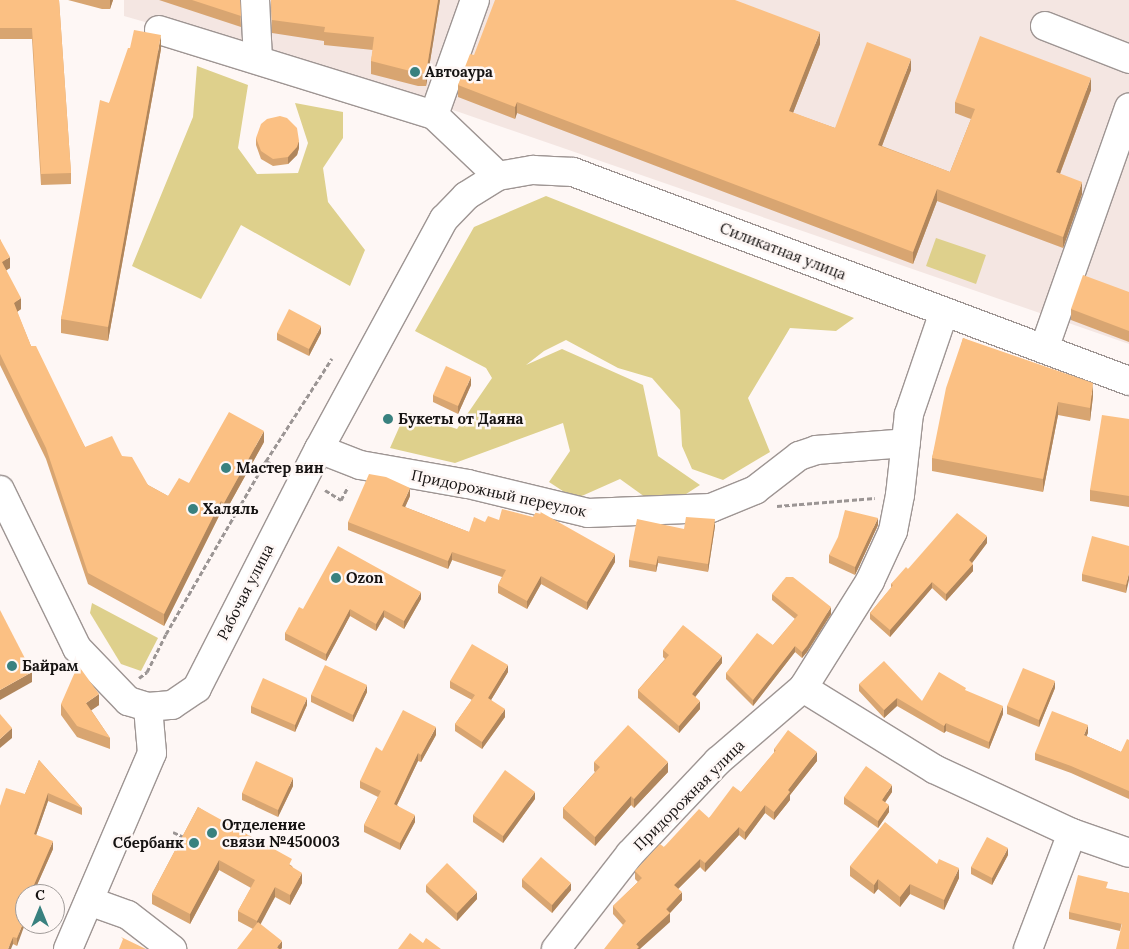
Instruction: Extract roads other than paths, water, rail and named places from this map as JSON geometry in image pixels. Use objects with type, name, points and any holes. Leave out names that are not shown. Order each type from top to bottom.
[{"type":"street","points":[[255,0],[258,60]]},
{"type":"street","points":[[434,115],[475,0]]},
{"type":"street","points":[[1045,26],[1129,59]]},
{"type":"street","points":[[159,30],[434,115],[498,176]]},
{"type":"street","points":[[1044,349],[1129,108]]},
{"type":"street","name":"Силикатная улица","points":[[444,219],[466,196],[498,176],[533,170],[573,172],[1129,381]]},
{"type":"street","name":"Рабочая улица","points":[[148,707],[172,706],[197,688],[318,449],[444,219]]},
{"type":"street","name":"Придорожная улица","points":[[556,949],[630,854],[718,760],[804,688],[870,581],[893,531],[900,495],[909,414],[914,393],[944,312]]},
{"type":"street","name":"Придорожный переулок","points":[[318,449],[360,465],[468,484],[588,514],[711,508],[755,490],[799,456],[816,450],[906,443]]},
{"type":"street","points":[[0,490],[7,520],[77,648],[128,701],[148,707],[152,753],[68,949]]},
{"type":"street","points":[[804,688],[934,769],[1072,833],[1129,853]]},
{"type":"street","points":[[1028,949],[1072,833]]},
{"type":"street","points":[[89,901],[128,915],[172,949]]},
{"type":"place","name":"Автоаура","points":[[415,72]]},
{"type":"place","name":"Букеты от Даяна","points":[[388,419]]},
{"type":"place","name":"Мастер вин","points":[[226,468]]},
{"type":"place","name":"Халяль","points":[[193,509]]},
{"type":"place","name":"Ozon","points":[[336,578]]},
{"type":"place","name":"Байрам","points":[[12,666]]},
{"type":"place","name":"Отделение связи №450003","points":[[212,833]]},
{"type":"place","name":"Сбербанк","points":[[194,843]]}]
